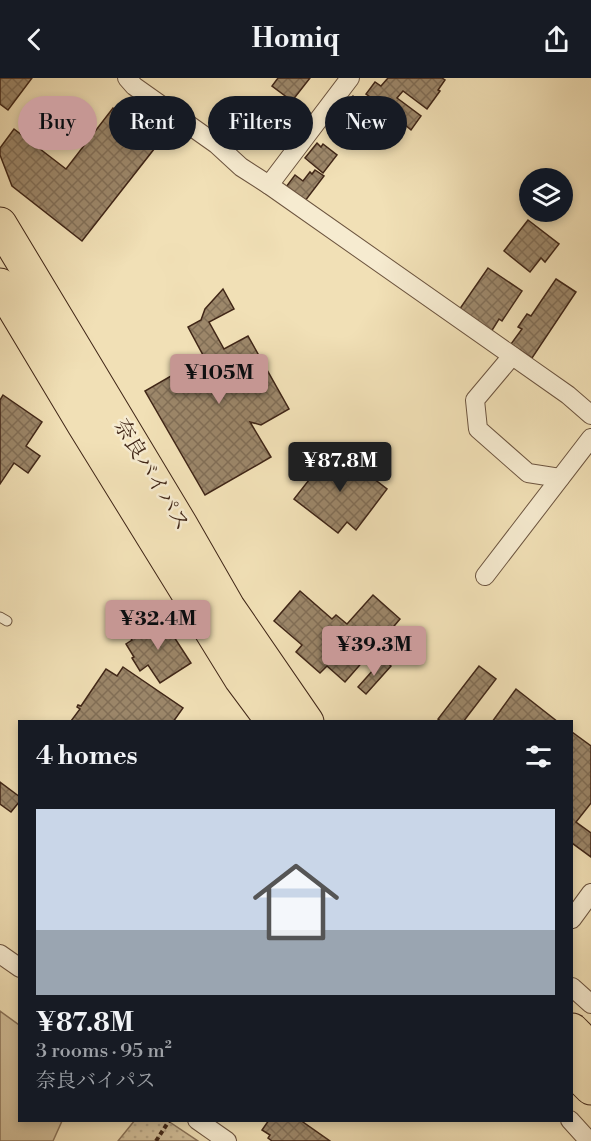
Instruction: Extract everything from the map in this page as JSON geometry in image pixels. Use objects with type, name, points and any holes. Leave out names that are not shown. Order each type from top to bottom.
[{"type":"highway","name":"奈良バイパス","points":[[0,224],[228,607],[306,720]]},
{"type":"highway","name":"奈良バイパス","points":[[0,285],[241,679],[272,720]]},
{"type":"highway","points":[[228,607],[327,720]]},
{"type":"highway","points":[[573,1031],[591,1049]]},
{"type":"highway","points":[[573,1070],[591,1088]]},
{"type":"street","points":[[127,78],[134,86],[216,144],[241,167],[568,395],[591,415]]},
{"type":"street","points":[[269,185],[351,78]]},
{"type":"street","points":[[512,356],[475,400],[478,429],[528,473],[560,478]]},
{"type":"street","points":[[485,576],[591,438]]},
{"type":"street","points":[[241,679],[262,720]]},
{"type":"street","points":[[573,918],[591,893]]},
{"type":"street","points":[[0,954],[18,967]]},
{"type":"street","points":[[573,988],[591,1004]]},
{"type":"street","points":[[200,1122],[227,1141]]},
{"type":"street","points":[[572,1122],[589,1141]]},
{"type":"path","points":[[156,1141],[168,1122]]},
{"type":"shaded area","points":[[0,1011],[18,1024],[18,1122],[62,1122],[53,1141],[0,1141]]},
{"type":"shaded area","points":[[133,1122],[170,1122],[198,1141],[118,1141]]},
{"type":"building","points":[[0,78],[32,78],[8,110],[0,104]]},
{"type":"building","points":[[278,78],[310,78],[296,96],[285,96],[272,86]]},
{"type":"building","points":[[388,78],[442,78],[445,80],[427,109],[403,91],[399,96],[369,96],[366,94],[375,82],[381,86]]},
{"type":"building","points":[[407,106],[421,116],[411,130],[407,127]]},
{"type":"building","points":[[109,113],[109,150],[153,150],[82,241],[12,186],[0,155],[0,148],[14,129],[18,132],[18,150],[41,150],[66,169],[81,150],[97,150],[97,129]]},
{"type":"building","points":[[317,143],[321,147],[323,144],[325,150],[331,150],[337,155],[323,173],[305,158]]},
{"type":"building","points":[[315,170],[324,176],[305,201],[286,187],[295,175],[303,181],[310,172],[312,174]]},
{"type":"building","points":[[526,222],[531,222],[559,244],[545,262],[541,258],[530,272],[504,251]]},
{"type":"building","points":[[488,268],[522,291],[502,321],[499,319],[491,332],[459,310]]},
{"type":"building","points":[[556,279],[576,292],[532,358],[511,344],[522,329],[518,327],[527,314],[531,316]]},
{"type":"building","points":[[223,289],[234,309],[209,322],[224,349],[248,336],[289,409],[261,425],[250,422],[271,457],[205,495],[145,391],[204,357],[188,327],[201,320],[205,309]]},
{"type":"building","points":[[3,395],[42,422],[26,446],[40,456],[28,473],[14,463],[0,484],[0,400]]},
{"type":"building","points":[[334,448],[387,489],[356,530],[347,522],[338,533],[294,499]]},
{"type":"building","points":[[300,591],[332,619],[336,615],[347,624],[373,595],[400,619],[389,632],[392,635],[368,662],[365,659],[345,682],[327,666],[320,673],[296,652],[302,645],[274,621]]},
{"type":"building","points":[[161,617],[191,663],[160,683],[148,665],[140,671],[126,644],[132,640],[130,637]]},
{"type":"building","points":[[383,659],[391,666],[366,694],[358,687]]},
{"type":"building","points":[[479,666],[496,679],[465,720],[438,719]]},
{"type":"building","points":[[123,667],[183,708],[174,720],[72,720],[80,709],[78,705],[81,706],[106,669],[117,676]]},
{"type":"building","points":[[516,689],[555,720],[493,720]]},
{"type":"building","points":[[573,733],[591,746],[591,803],[576,822],[591,833],[591,857],[573,844]]},
{"type":"building","points":[[0,782],[18,796],[18,803],[11,812],[0,804]]},
{"type":"building","points":[[268,1122],[303,1122],[330,1141],[272,1141],[268,1138],[270,1135],[262,1130]]}]
